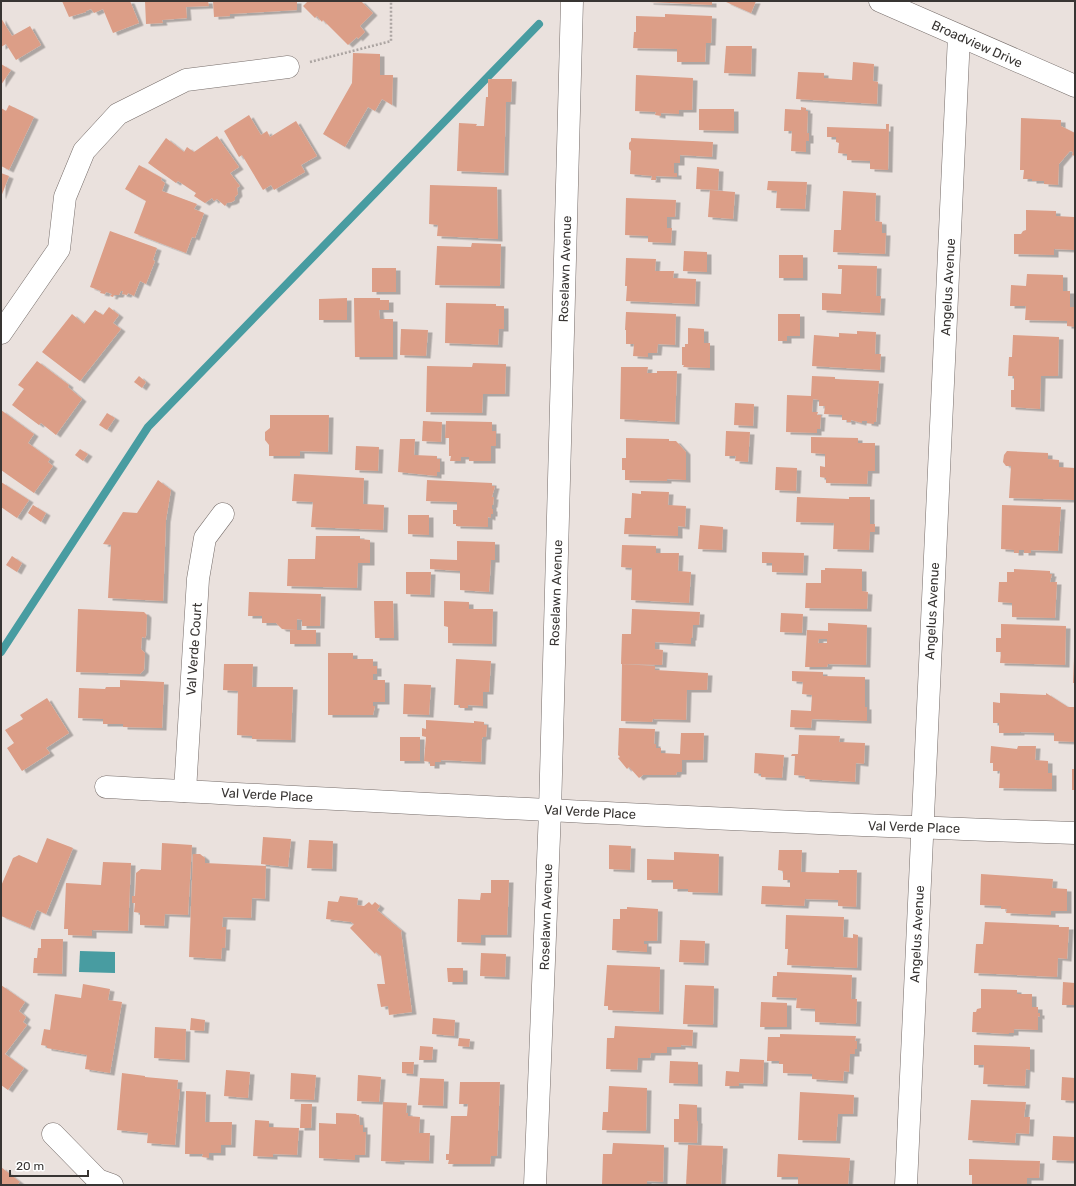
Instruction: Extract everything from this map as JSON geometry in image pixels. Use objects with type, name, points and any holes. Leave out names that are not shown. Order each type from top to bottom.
[{"type":"street","name":"Roselawn Avenue","points":[[535,1185],[550,811],[572,1]]},
{"type":"street","name":"Broadview Drive","points":[[880,1],[1075,86]]},
{"type":"street","name":"Angelus Avenue","points":[[906,1185],[959,36]]},
{"type":"street","points":[[1,333],[59,249],[65,197],[84,150],[118,114],[186,80],[288,67]]},
{"type":"street","name":"Val Verde Court","points":[[185,791],[198,578],[205,538],[223,514]]},
{"type":"street","name":"Val Verde Place","points":[[106,787],[550,811],[922,828],[1075,833]]},
{"type":"street","points":[[53,1134],[98,1180],[112,1185]]},
{"type":"path","points":[[288,67],[392,41],[391,1]]},
{"type":"water","points":[[80,951],[115,952],[115,973],[79,972]]},
{"type":"building","points":[[62,1],[130,1],[139,23],[113,33],[103,9],[94,13],[91,9],[69,17]]},
{"type":"building","points":[[145,1],[208,1],[209,6],[186,7],[187,18],[162,20],[163,23],[146,24]]},
{"type":"building","points":[[213,1],[297,1],[297,10],[230,14],[230,16],[214,17]]},
{"type":"building","points":[[308,1],[361,1],[373,13],[360,26],[365,32],[358,39],[357,37],[348,45],[323,20],[322,22],[317,16],[315,18],[303,6]]},
{"type":"building","points":[[712,1],[712,5],[649,2]]},
{"type":"building","points":[[726,1],[756,1],[751,13]]},
{"type":"building","points":[[665,14],[712,16],[711,43],[706,43],[705,62],[677,62],[677,49],[633,48],[634,32],[636,32],[636,16],[665,17]]},
{"type":"building","points":[[1,18],[12,36],[30,26],[41,45],[16,60],[6,44],[1,47]]},
{"type":"building","points":[[726,46],[752,46],[751,74],[724,73]]},
{"type":"building","points":[[353,53],[380,54],[380,75],[393,75],[392,105],[382,99],[375,111],[368,107],[345,147],[323,134],[352,83]]},
{"type":"building","points":[[853,62],[874,64],[873,81],[878,82],[877,104],[796,99],[798,72],[824,73],[824,78],[852,80]]},
{"type":"building","points":[[1,64],[11,70],[1,85]]},
{"type":"building","points":[[636,75],[693,78],[692,110],[679,110],[679,114],[661,113],[661,116],[655,115],[656,112],[635,111]]},
{"type":"building","points":[[488,79],[512,79],[511,102],[506,102],[504,173],[457,171],[459,123],[484,126],[486,97],[488,97]]},
{"type":"building","points":[[9,105],[34,117],[9,170],[1,166],[1,108],[6,111]]},
{"type":"building","points":[[801,107],[806,108],[806,111],[808,111],[807,133],[809,133],[809,141],[806,141],[806,152],[791,151],[792,131],[784,131],[785,109],[801,110]]},
{"type":"building","points":[[699,109],[734,109],[734,131],[699,130]]},
{"type":"building","points":[[249,115],[261,135],[267,131],[270,137],[296,121],[317,156],[301,165],[305,172],[274,190],[271,185],[263,190],[242,155],[239,157],[224,131]]},
{"type":"building","points":[[1021,118],[1061,120],[1061,126],[1075,133],[1075,156],[1072,155],[1073,152],[1070,151],[1059,164],[1058,185],[1044,184],[1044,181],[1023,179],[1024,170],[1020,170]]},
{"type":"building","points":[[886,124],[889,124],[888,170],[870,169],[870,161],[847,160],[847,154],[838,153],[839,143],[836,142],[836,137],[827,137],[827,127],[886,129]]},
{"type":"building","points":[[217,136],[239,167],[230,173],[240,186],[237,188],[238,194],[235,197],[235,200],[227,203],[225,206],[217,199],[214,201],[212,198],[205,203],[194,196],[196,193],[178,181],[176,183],[148,163],[166,138],[184,152],[187,147],[194,152]]},
{"type":"building","points":[[631,138],[713,142],[712,157],[680,155],[680,163],[674,163],[674,173],[677,173],[677,177],[656,176],[656,180],[651,180],[652,176],[630,174],[631,151],[629,149],[629,143]]},
{"type":"building","points":[[139,165],[162,178],[161,180],[165,183],[162,191],[197,204],[194,209],[204,213],[195,238],[192,237],[186,253],[134,233],[146,201],[125,189]]},
{"type":"building","points":[[697,167],[719,169],[718,190],[696,189]]},
{"type":"building","points":[[1,173],[9,176],[1,197]]},
{"type":"building","points":[[768,181],[807,182],[805,209],[776,208],[777,191],[767,190]]},
{"type":"building","points":[[430,185],[497,187],[498,239],[437,236],[438,225],[429,224]]},
{"type":"building","points":[[710,190],[735,192],[733,219],[708,217]]},
{"type":"building","points":[[843,191],[876,193],[875,221],[882,222],[882,233],[886,233],[885,254],[833,252],[834,230],[841,230]]},
{"type":"building","points":[[626,198],[676,200],[675,217],[667,217],[667,228],[672,228],[671,243],[648,242],[648,236],[625,235]]},
{"type":"building","points":[[1026,210],[1056,211],[1056,216],[1074,217],[1075,250],[1054,249],[1054,255],[1014,254],[1014,234],[1021,234],[1026,230]]},
{"type":"building","points":[[110,231],[157,248],[153,260],[155,261],[146,284],[140,281],[134,296],[128,293],[127,295],[122,294],[123,291],[121,291],[119,295],[114,295],[113,297],[110,296],[112,294],[106,292],[105,294],[100,293],[101,291],[90,287]]},
{"type":"building","points":[[472,243],[501,244],[500,286],[435,285],[437,246],[471,247]]},
{"type":"building","points":[[684,251],[707,252],[707,272],[683,271]]},
{"type":"building","points":[[779,255],[803,255],[803,278],[779,278]]},
{"type":"building","points":[[626,258],[656,259],[655,271],[674,271],[673,278],[696,279],[695,304],[626,301]]},
{"type":"building","points":[[838,265],[877,266],[876,296],[881,296],[880,313],[822,310],[822,293],[841,294],[842,269],[838,269]]},
{"type":"building","points":[[372,268],[396,268],[396,292],[372,292]]},
{"type":"building","points":[[1027,274],[1063,275],[1063,291],[1070,291],[1070,307],[1075,307],[1075,327],[1067,326],[1067,321],[1025,320],[1026,306],[1010,306],[1011,285],[1026,286]]},
{"type":"building","points":[[347,298],[347,320],[319,320],[319,299]]},
{"type":"building","points":[[354,298],[380,298],[380,300],[389,300],[389,310],[379,310],[380,319],[393,319],[393,357],[355,357]]},
{"type":"building","points":[[446,303],[496,304],[496,306],[504,306],[504,329],[499,329],[498,345],[445,343]]},
{"type":"building","points":[[109,307],[119,315],[113,323],[121,329],[80,381],[42,352],[72,314],[84,324],[95,310],[103,315]]},
{"type":"building","points":[[626,312],[676,314],[675,345],[658,344],[657,353],[648,353],[648,357],[633,356],[634,344],[626,344]]},
{"type":"building","points":[[778,314],[800,314],[800,336],[787,336],[787,341],[778,341]]},
{"type":"building","points":[[688,328],[704,329],[704,343],[710,343],[710,368],[683,367],[682,347],[685,347],[685,344],[688,344]]},
{"type":"building","points":[[401,329],[428,330],[426,356],[400,355]]},
{"type":"building","points":[[857,331],[876,332],[875,354],[881,354],[880,370],[812,366],[814,335],[839,337],[839,333],[857,334]]},
{"type":"building","points":[[1013,335],[1059,337],[1058,376],[1041,376],[1040,409],[1011,407],[1011,390],[1014,390],[1014,376],[1008,376],[1009,357],[1012,357]]},
{"type":"building","points":[[37,361],[69,385],[68,387],[82,399],[56,435],[41,423],[39,425],[12,405],[24,389],[18,385]]},
{"type":"building","points":[[473,363],[506,364],[505,394],[483,394],[482,413],[426,412],[427,366],[472,367]]},
{"type":"building","points":[[621,367],[648,367],[647,373],[657,373],[657,371],[677,371],[675,422],[620,419]]},
{"type":"building","points":[[139,376],[146,382],[142,388],[134,382]]},
{"type":"building","points":[[812,376],[835,377],[835,379],[879,381],[876,422],[874,422],[874,424],[867,423],[867,421],[862,421],[862,423],[851,420],[851,422],[847,422],[847,420],[842,420],[842,415],[824,414],[825,406],[819,406],[819,400],[813,399],[812,412],[818,412],[817,415],[821,415],[820,429],[817,429],[817,433],[786,432],[787,395],[811,396]]},
{"type":"building","points":[[735,403],[754,404],[753,426],[734,425]]},
{"type":"building","points":[[1,410],[34,434],[28,443],[50,459],[48,462],[53,466],[34,493],[1,470]]},
{"type":"building","points":[[107,413],[115,418],[107,430],[99,425]]},
{"type":"building","points":[[270,415],[329,415],[328,452],[300,451],[300,456],[269,456],[269,445],[265,440],[265,432],[270,428]]},
{"type":"building","points":[[423,421],[442,422],[441,442],[422,441]]},
{"type":"building","points":[[446,421],[492,422],[492,431],[496,431],[496,446],[491,446],[491,461],[469,461],[469,457],[461,457],[461,461],[450,461],[451,456],[449,456],[449,438],[445,438]]},
{"type":"building","points":[[726,431],[750,432],[748,462],[735,461],[736,456],[725,456]]},
{"type":"building","points":[[811,437],[858,438],[858,443],[875,443],[875,471],[868,471],[867,484],[826,483],[826,478],[820,477],[820,466],[825,467],[825,454],[811,453]]},
{"type":"building","points":[[626,438],[669,439],[669,441],[676,441],[686,452],[686,480],[625,480],[625,470],[622,470],[622,458],[626,458]]},
{"type":"building","points":[[400,439],[415,439],[414,455],[437,456],[437,459],[440,459],[440,472],[437,472],[437,476],[398,472]]},
{"type":"building","points":[[356,446],[379,447],[378,471],[355,470]]},
{"type":"building","points":[[80,449],[88,454],[83,461],[75,455]]},
{"type":"building","points":[[1007,451],[1048,453],[1048,459],[1059,460],[1059,467],[1075,468],[1075,500],[1009,498],[1011,466],[1006,466],[1003,462],[1004,455]]},
{"type":"building","points":[[776,467],[797,468],[796,491],[775,490]]},
{"type":"building","points":[[294,474],[364,478],[363,504],[384,505],[383,530],[311,527],[313,502],[292,501]]},
{"type":"building","points":[[158,480],[171,490],[166,520],[163,601],[108,598],[111,545],[103,544],[123,512],[137,513]]},
{"type":"building","points":[[427,480],[492,483],[492,486],[495,486],[492,497],[494,497],[492,505],[493,514],[491,514],[491,518],[488,517],[488,527],[456,526],[456,524],[453,524],[453,510],[457,510],[457,502],[426,501]]},
{"type":"building","points":[[1,482],[29,500],[17,518],[1,507]]},
{"type":"building","points":[[641,491],[669,492],[668,505],[686,506],[685,527],[678,526],[678,536],[624,534],[625,518],[631,518],[632,493],[641,494]]},
{"type":"building","points":[[797,497],[849,499],[849,497],[870,497],[870,524],[875,524],[875,532],[870,532],[869,550],[833,549],[834,523],[796,522]]},
{"type":"building","points":[[33,505],[46,513],[41,522],[28,513]]},
{"type":"building","points":[[1002,505],[1061,507],[1058,551],[1031,550],[1031,553],[1024,553],[1024,550],[1019,550],[1019,553],[1014,553],[1014,550],[1001,549]]},
{"type":"building","points":[[408,515],[429,515],[429,535],[408,534]]},
{"type":"building","points":[[700,525],[723,527],[722,550],[698,549]]},
{"type":"building","points":[[316,536],[360,536],[360,539],[370,540],[370,563],[358,563],[357,588],[287,586],[288,559],[315,559]]},
{"type":"building","points":[[457,541],[495,542],[495,560],[491,560],[489,592],[460,590],[460,571],[430,569],[430,559],[457,560]]},
{"type":"building","points":[[622,545],[656,546],[656,553],[679,553],[678,571],[691,572],[689,603],[631,600],[632,568],[621,567]]},
{"type":"building","points":[[762,552],[804,553],[803,573],[772,572],[772,563],[762,563]]},
{"type":"building","points":[[12,556],[22,563],[17,572],[6,565]]},
{"type":"building","points":[[825,568],[862,569],[862,591],[868,592],[867,609],[805,608],[806,583],[821,583],[821,570],[825,570]]},
{"type":"building","points":[[1014,569],[1050,571],[1050,574],[1052,574],[1050,582],[1057,582],[1055,618],[1012,617],[1012,603],[998,602],[999,582],[1007,582],[1007,572],[1014,572]]},
{"type":"building","points":[[406,572],[431,572],[430,595],[406,594]]},
{"type":"building","points":[[249,592],[321,594],[320,626],[302,626],[302,620],[297,619],[297,630],[282,629],[276,623],[262,623],[262,616],[248,616]]},
{"type":"building","points":[[374,601],[393,601],[394,638],[375,638]]},
{"type":"building","points":[[444,601],[469,602],[469,609],[493,609],[492,644],[448,643],[448,627],[444,626]]},
{"type":"building","points":[[78,609],[144,612],[147,615],[146,636],[145,638],[142,637],[141,649],[145,653],[144,670],[140,674],[76,672]]},
{"type":"building","points":[[632,609],[700,612],[699,625],[693,625],[691,644],[655,642],[655,649],[663,650],[662,665],[621,664],[622,634],[631,634]]},
{"type":"building","points":[[781,613],[803,614],[802,633],[780,632]]},
{"type":"building","points":[[828,623],[867,625],[866,665],[828,664],[827,667],[805,667],[807,630],[828,631]],"holes":[[[819,639],[827,639],[827,643],[818,643]]]},
{"type":"building","points":[[1001,624],[1066,626],[1065,665],[1000,663],[1001,652],[996,652],[996,638],[1001,638]]},
{"type":"building","points":[[290,630],[316,630],[316,644],[290,644]]},
{"type":"building","points":[[328,653],[353,653],[353,659],[373,659],[373,666],[377,666],[377,674],[373,674],[373,680],[385,680],[385,702],[373,702],[373,706],[375,706],[373,715],[328,715]]},
{"type":"building","points":[[1074,657],[1075,683],[1073,683]]},
{"type":"building","points":[[456,659],[491,661],[489,692],[483,692],[483,706],[468,705],[468,708],[460,708],[460,705],[454,705]]},
{"type":"building","points":[[224,664],[253,664],[252,687],[293,687],[291,740],[252,739],[252,736],[237,735],[238,691],[223,690]]},
{"type":"building","points":[[622,664],[655,666],[655,670],[708,673],[707,690],[687,690],[686,720],[653,719],[652,722],[621,721]]},
{"type":"building","points":[[792,671],[823,672],[823,676],[865,677],[865,707],[867,707],[867,721],[812,719],[811,728],[790,727],[791,710],[811,711],[812,695],[802,694],[803,682],[792,681]]},
{"type":"building","points":[[120,680],[164,682],[162,728],[123,727],[123,724],[103,724],[103,719],[78,718],[79,688],[105,689],[106,687],[120,687]]},
{"type":"building","points":[[404,684],[431,685],[429,715],[403,714]]},
{"type":"building","points":[[1000,693],[1046,695],[1046,693],[1068,707],[1075,707],[1075,742],[1054,741],[1054,733],[999,733],[999,723],[993,723],[993,702],[1000,703]]},
{"type":"building","points":[[47,698],[69,733],[46,748],[50,753],[22,771],[7,748],[14,743],[5,730],[23,719],[20,715]]},
{"type":"building","points":[[426,720],[474,723],[474,721],[484,722],[484,725],[487,725],[486,737],[483,737],[482,739],[481,762],[441,760],[441,762],[435,762],[435,766],[430,766],[430,762],[424,761],[426,737],[422,736],[422,728],[426,729]]},
{"type":"building","points":[[619,728],[655,729],[654,744],[656,744],[656,748],[661,748],[661,753],[680,754],[681,733],[704,733],[703,760],[682,760],[682,772],[677,772],[676,775],[643,775],[639,778],[629,767],[627,769],[618,758],[620,757],[618,755]]},
{"type":"building","points":[[799,735],[840,736],[839,742],[865,743],[864,764],[856,763],[855,782],[805,779],[805,776],[794,775],[795,756],[791,756],[792,754],[798,754]]},
{"type":"building","points":[[400,737],[420,737],[420,761],[400,761]]},
{"type":"building","points":[[991,746],[1017,749],[1018,746],[1036,746],[1035,760],[1048,761],[1048,773],[1052,773],[1052,789],[999,788],[1000,771],[993,771],[993,763],[990,763]]},
{"type":"building","points":[[755,753],[784,755],[782,778],[761,777],[761,774],[754,773]]},
{"type":"building","points":[[1072,769],[1075,769],[1075,790],[1072,790]]},
{"type":"building","points":[[263,837],[291,839],[288,867],[261,864]]},
{"type":"building","points":[[47,838],[73,848],[46,914],[37,910],[30,928],[1,916],[1,886],[13,858],[19,855],[37,863]]},
{"type":"building","points":[[309,840],[333,841],[332,869],[307,868]]},
{"type":"building","points":[[162,843],[192,845],[188,915],[165,914],[164,926],[140,925],[140,913],[134,912],[135,903],[132,903],[132,896],[135,896],[136,873],[141,869],[161,870]]},
{"type":"building","points":[[609,845],[631,846],[630,870],[609,869]]},
{"type":"building","points":[[779,850],[802,850],[801,872],[839,873],[839,870],[857,870],[856,907],[838,906],[838,900],[805,899],[804,906],[761,904],[762,886],[790,887],[790,880],[783,880],[783,871],[778,870]]},
{"type":"building","points":[[674,852],[719,854],[718,893],[688,892],[688,889],[673,889],[673,880],[647,880],[647,859],[674,860]]},
{"type":"building","points":[[193,854],[200,854],[205,858],[205,863],[266,866],[265,899],[252,898],[251,918],[223,917],[222,927],[226,927],[225,948],[222,948],[221,959],[189,957]]},
{"type":"building","points":[[103,862],[131,863],[128,931],[92,930],[92,936],[68,935],[68,929],[64,929],[66,883],[101,885]]},
{"type":"building","points":[[981,874],[1053,879],[1052,888],[1067,889],[1067,911],[1051,911],[1051,915],[1006,913],[1007,909],[1001,909],[1001,906],[980,905]]},
{"type":"building","points":[[491,880],[509,880],[507,935],[481,935],[481,943],[457,942],[458,899],[480,900],[481,893],[491,893]]},
{"type":"building","points":[[340,896],[358,898],[357,905],[364,906],[369,902],[372,905],[375,902],[380,906],[377,910],[402,931],[412,1012],[389,1015],[388,1006],[381,1007],[377,984],[385,984],[381,956],[376,952],[375,954],[350,928],[354,924],[351,922],[326,919],[328,901],[338,902]]},
{"type":"building","points":[[627,907],[658,909],[657,941],[644,941],[644,944],[647,944],[647,952],[612,950],[613,919],[620,919],[620,909],[627,909]]},
{"type":"building","points":[[786,915],[844,917],[843,937],[853,938],[853,934],[858,935],[857,968],[787,965],[788,949],[785,949]]},
{"type":"building","points":[[985,922],[1059,925],[1059,927],[1069,927],[1067,959],[1058,958],[1057,977],[974,973],[976,944],[983,944]]},
{"type":"building","points":[[41,939],[63,939],[62,974],[33,973],[34,958],[37,958],[38,948],[41,948]]},
{"type":"building","points":[[680,940],[705,941],[704,963],[679,962]]},
{"type":"building","points":[[481,953],[506,954],[505,977],[480,976]]},
{"type":"building","points":[[607,965],[660,967],[659,1012],[608,1010],[608,1006],[604,1006]]},
{"type":"building","points":[[447,968],[463,968],[463,982],[448,982]]},
{"type":"building","points":[[777,972],[852,975],[851,999],[857,999],[856,1024],[815,1022],[815,1009],[796,1008],[797,998],[772,997],[773,976],[777,976]]},
{"type":"building","points":[[1063,982],[1075,983],[1075,1005],[1062,1005]]},
{"type":"building","points":[[83,984],[110,989],[108,1000],[122,1002],[110,1073],[85,1069],[87,1055],[47,1048],[47,1046],[41,1045],[44,1029],[50,1030],[55,994],[81,998]]},
{"type":"building","points":[[1,985],[25,1002],[19,1011],[26,1017],[23,1022],[27,1025],[5,1054],[24,1068],[8,1090],[1,1085]]},
{"type":"building","points":[[685,985],[714,986],[713,1025],[683,1024]]},
{"type":"building","points":[[981,989],[1017,990],[1017,994],[1032,994],[1032,1007],[1038,1007],[1038,1013],[1040,1013],[1040,1017],[1038,1016],[1038,1030],[1014,1029],[1014,1033],[1009,1034],[972,1032],[973,1012],[976,1012],[977,1009],[981,1008]]},
{"type":"building","points":[[761,1002],[787,1003],[787,1027],[760,1027]]},
{"type":"building","points":[[191,1018],[205,1020],[204,1031],[190,1030]]},
{"type":"building","points":[[433,1018],[455,1020],[454,1036],[432,1034]]},
{"type":"building","points":[[615,1026],[693,1030],[692,1046],[681,1045],[681,1047],[667,1047],[667,1053],[651,1053],[650,1058],[638,1058],[637,1070],[606,1069],[607,1038],[614,1038]]},
{"type":"building","points":[[155,1027],[186,1029],[185,1060],[154,1058]]},
{"type":"building","points":[[780,1034],[856,1036],[855,1041],[857,1041],[857,1049],[855,1049],[855,1054],[850,1054],[849,1072],[844,1071],[843,1081],[812,1079],[812,1074],[783,1073],[783,1064],[779,1064],[779,1061],[767,1061],[768,1037],[780,1037]]},
{"type":"building","points":[[459,1038],[470,1039],[469,1047],[458,1046]]},
{"type":"building","points":[[974,1045],[1030,1047],[1030,1070],[1026,1069],[1025,1086],[983,1084],[984,1065],[974,1065]]},
{"type":"building","points":[[420,1046],[433,1047],[432,1060],[419,1060]]},
{"type":"building","points":[[740,1059],[764,1060],[763,1084],[739,1083],[739,1086],[725,1086],[726,1071],[739,1072]]},
{"type":"building","points":[[670,1061],[698,1062],[698,1084],[669,1083]]},
{"type":"building","points":[[402,1062],[414,1062],[413,1074],[402,1073]]},
{"type":"building","points":[[226,1070],[250,1072],[248,1098],[224,1096]]},
{"type":"building","points":[[122,1073],[178,1080],[177,1089],[180,1089],[175,1145],[147,1143],[148,1133],[117,1130]]},
{"type":"building","points":[[291,1073],[316,1075],[314,1100],[290,1099]]},
{"type":"building","points":[[358,1075],[381,1077],[379,1102],[357,1101]]},
{"type":"building","points":[[1062,1077],[1075,1078],[1075,1101],[1061,1100]]},
{"type":"building","points":[[420,1078],[444,1079],[443,1106],[418,1105]]},
{"type":"building","points":[[460,1082],[500,1082],[497,1156],[491,1156],[490,1164],[448,1164],[449,1160],[446,1160],[446,1154],[449,1154],[451,1116],[467,1116],[468,1104],[459,1104]]},
{"type":"building","points":[[609,1086],[647,1088],[646,1131],[602,1130],[603,1112],[608,1112]]},
{"type":"building","points":[[186,1091],[206,1092],[205,1122],[232,1122],[231,1145],[221,1145],[221,1153],[209,1153],[209,1158],[202,1157],[203,1154],[185,1154]]},
{"type":"building","points":[[800,1092],[854,1095],[853,1114],[838,1114],[836,1141],[798,1140]]},
{"type":"building","points":[[971,1100],[1026,1102],[1024,1117],[1030,1117],[1029,1134],[1016,1133],[1015,1143],[968,1140]]},
{"type":"building","points":[[383,1102],[407,1103],[406,1113],[408,1113],[408,1116],[420,1117],[419,1133],[430,1133],[429,1161],[381,1161]]},
{"type":"building","points":[[301,1104],[312,1104],[311,1128],[300,1128]]},
{"type":"building","points":[[679,1104],[697,1105],[697,1143],[674,1142],[674,1119],[679,1119]]},
{"type":"building","points":[[336,1113],[359,1115],[360,1125],[363,1125],[363,1132],[366,1132],[365,1155],[355,1155],[355,1160],[319,1158],[319,1123],[336,1124]]},
{"type":"building","points":[[255,1120],[269,1121],[269,1127],[299,1128],[297,1155],[273,1154],[273,1157],[253,1156]]},
{"type":"building","points":[[1053,1136],[1075,1137],[1075,1161],[1052,1160]]},
{"type":"building","points":[[613,1143],[664,1145],[663,1182],[647,1181],[647,1185],[602,1185],[603,1154],[612,1154]]},
{"type":"building","points":[[688,1145],[723,1146],[721,1185],[686,1185]]},
{"type":"building","points":[[778,1154],[850,1158],[848,1185],[798,1185],[798,1177],[777,1177]]},
{"type":"building","points":[[969,1159],[1040,1161],[1039,1178],[1027,1178],[1027,1185],[972,1185],[972,1175],[969,1175]]},
{"type":"building","points":[[1,1167],[20,1182],[17,1185],[1,1185]]},
{"type":"waterway","points":[[1,652],[148,427],[539,24]]}]
